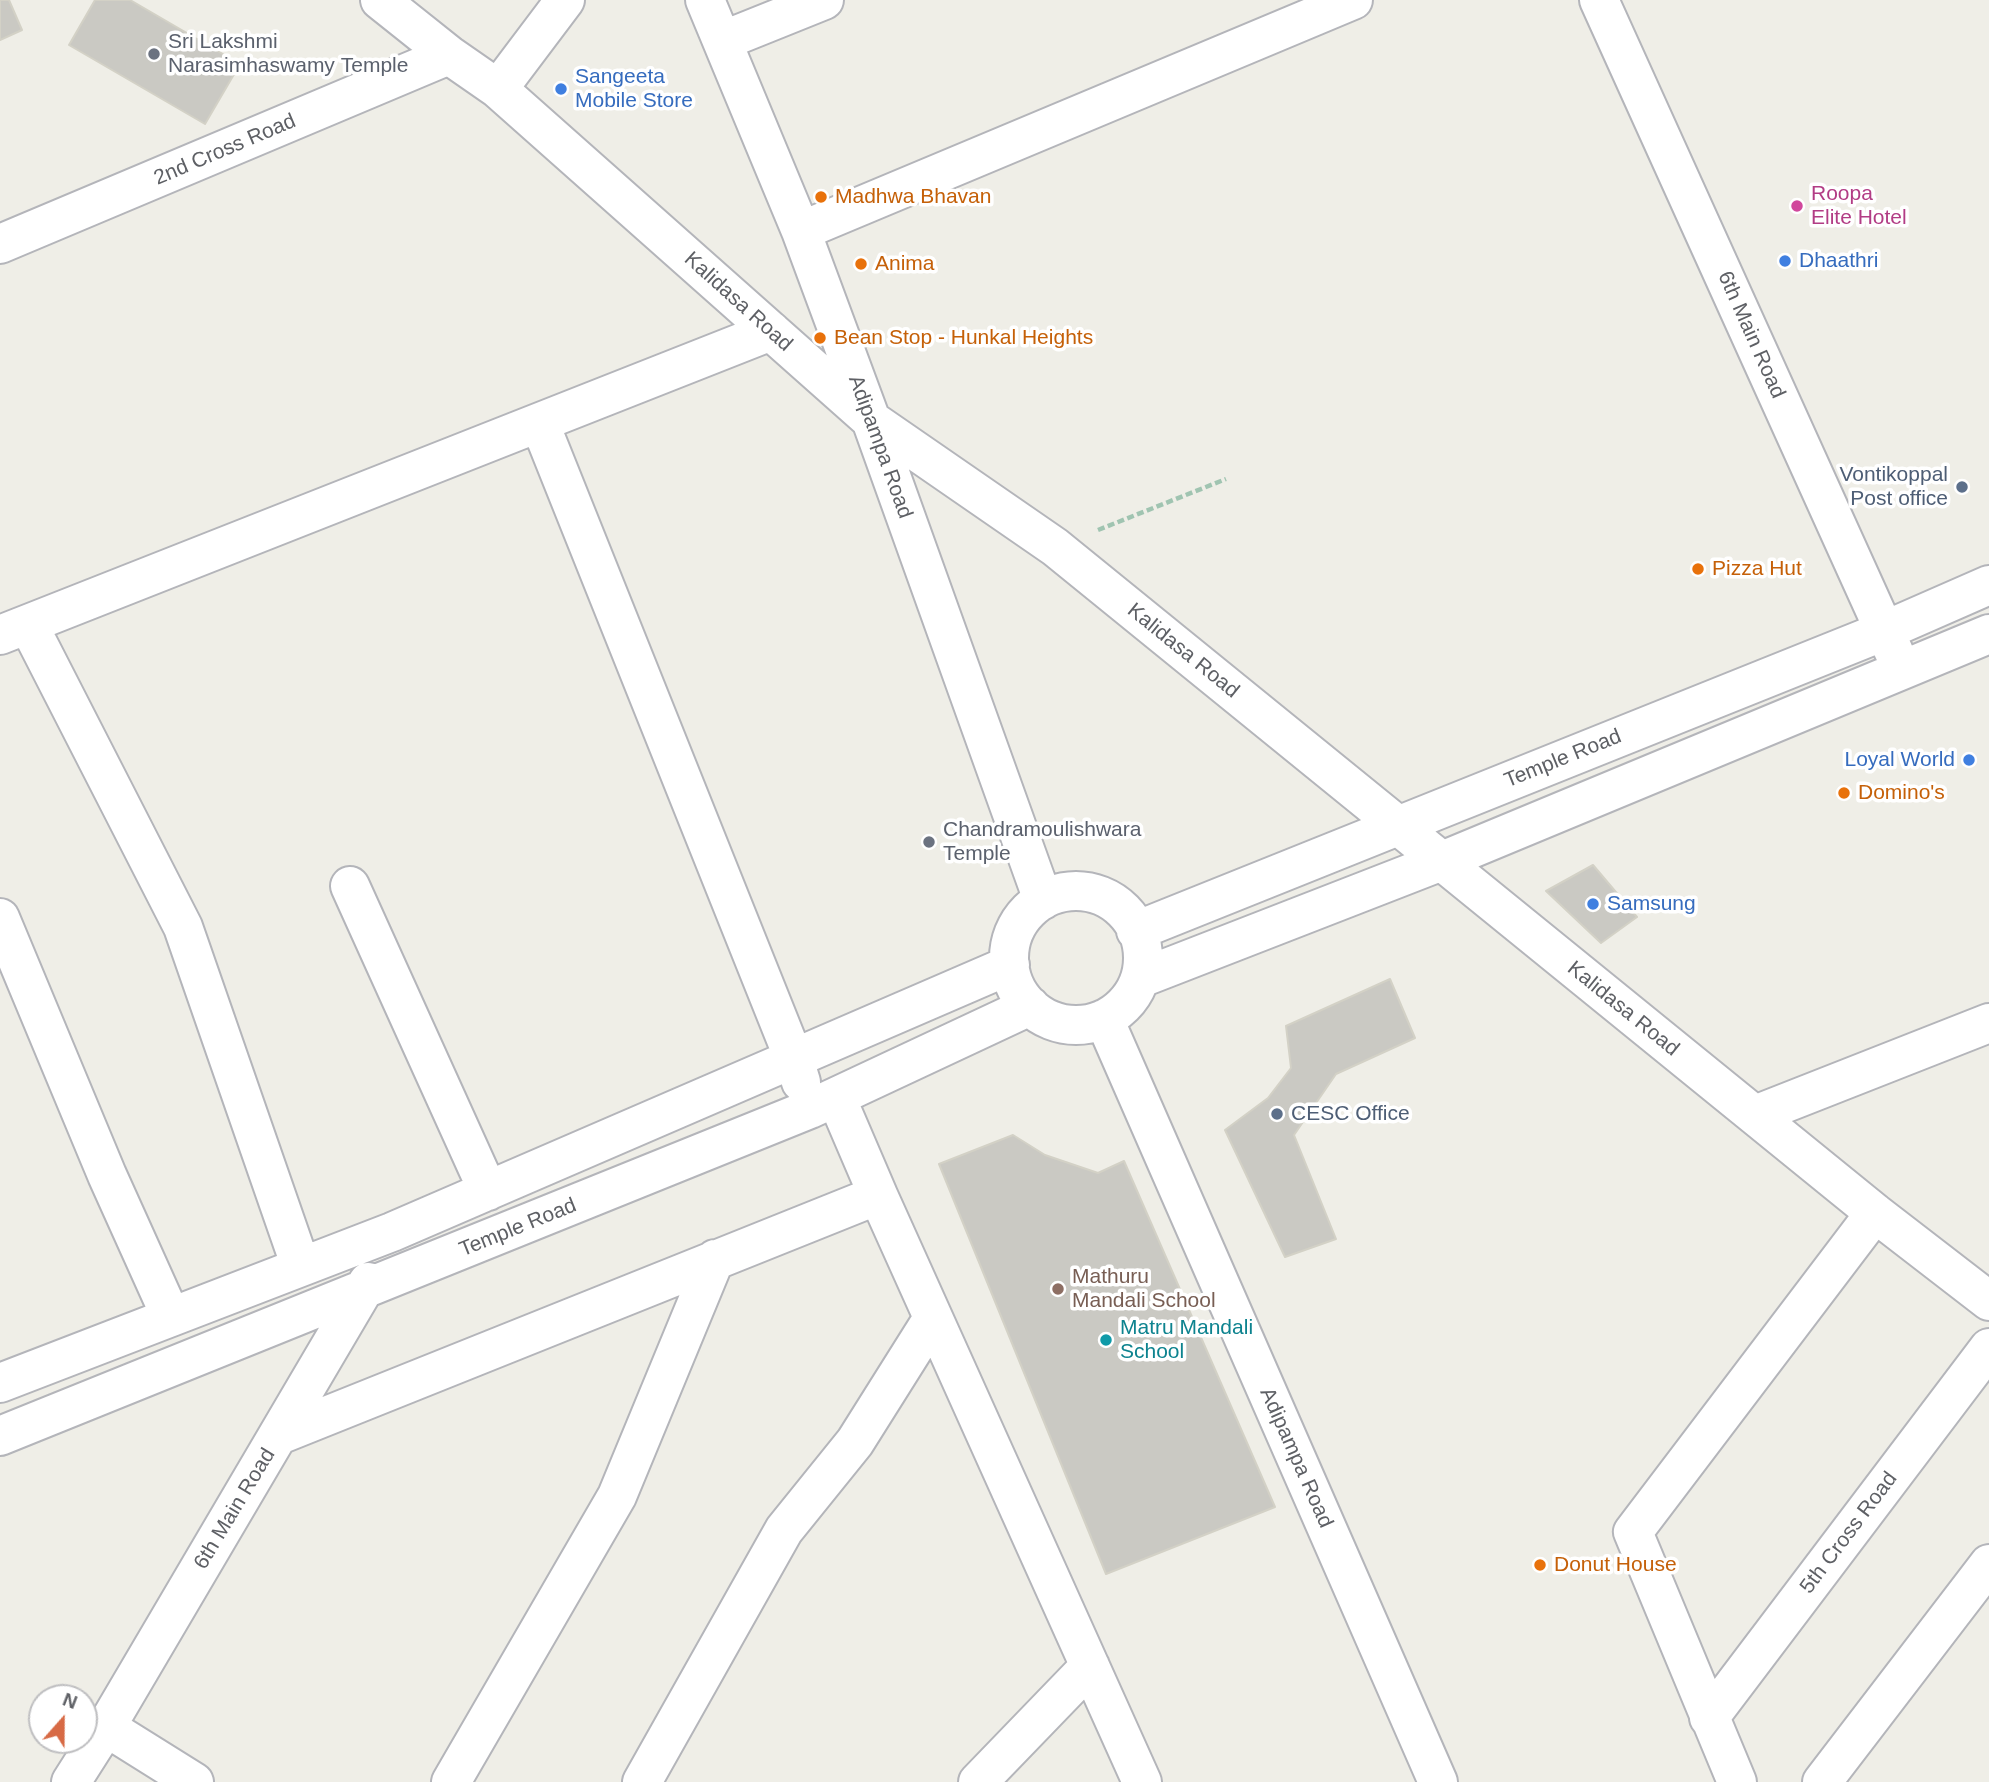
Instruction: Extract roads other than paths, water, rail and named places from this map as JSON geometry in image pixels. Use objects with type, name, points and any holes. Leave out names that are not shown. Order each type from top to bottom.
[{"type":"street","name":"Kalidasa Road","points":[[380,0],[449,55],[498,89],[871,420],[1055,547],[1875,1213],[1989,1301]]},
{"type":"street","points":[[498,89],[565,0]]},
{"type":"street","name":"Adipampa Road","points":[[705,0],[801,231],[1042,900]]},
{"type":"street","points":[[722,41],[824,0]]},
{"type":"street","points":[[801,231],[1353,0]]},
{"type":"street","name":"6th Main Road","points":[[1599,0],[1903,671]]},
{"type":"street","name":"2nd Cross Road","points":[[0,244],[449,55]]},
{"type":"street","points":[[301,1267],[183,927],[14,630],[771,331]]},
{"type":"street","points":[[540,424],[793,1059],[823,1103],[878,1195],[1142,1782]]},
{"type":"street","name":"Temple Road","points":[[1136,931],[1884,631],[1989,585]]},
{"type":"street","points":[[1140,978],[1442,862],[1989,634]]},
{"type":"street","points":[[349,886],[488,1191]]},
{"type":"street","points":[[1071,890],[1094,893],[1114,902],[1129,916],[1144,957],[1140,978],[1131,997],[1116,1013],[1096,1023],[1075,1025],[1054,1021],[1033,1011],[1018,993],[1010,972],[1009,949],[1016,927],[1029,908],[1042,900],[1071,890]]},
{"type":"street","points":[[0,918],[107,1175],[171,1317]]},
{"type":"street","points":[[0,1383],[392,1232],[1010,965]]},
{"type":"street","name":"Temple Road","points":[[0,1436],[823,1103],[1030,1006]]},
{"type":"street","name":"Adipampa Road","points":[[1104,1019],[1438,1782]]},
{"type":"street","points":[[1755,1115],[1989,1023]]},
{"type":"street","points":[[279,1435],[878,1195]]},
{"type":"street","points":[[1737,1782],[1633,1532],[1875,1213]]},
{"type":"street","name":"6th Main Road","points":[[71,1782],[365,1290],[392,1232]]},
{"type":"street","points":[[451,1782],[617,1496],[715,1259]]},
{"type":"street","points":[[642,1782],[783,1530],[855,1443],[933,1318]]},
{"type":"street","name":"5th Cross Road","points":[[1709,1718],[1989,1348]]},
{"type":"street","points":[[1822,1782],[1989,1564]]},
{"type":"street","points":[[978,1782],[1090,1666]]},
{"type":"street","points":[[106,1727],[194,1782]]},
{"type":"place","name":"Sri Lakshmi Narasimhaswamy Temple","points":[[154,54]]},
{"type":"place","name":"Sangeeta Mobile Store","points":[[561,89]]},
{"type":"place","name":"Madhwa Bhavan","points":[[821,197]]},
{"type":"place","name":"Roopa Elite Hotel","points":[[1797,206]]},
{"type":"place","name":"Dhaathri","points":[[1785,261]]},
{"type":"place","name":"Anima","points":[[861,264]]},
{"type":"place","name":"Bean Stop - Hunkal Heights","points":[[820,338]]},
{"type":"place","name":"Vontikoppal Post office","points":[[1962,487]]},
{"type":"place","name":"Pizza Hut","points":[[1698,569]]},
{"type":"place","name":"Loyal World","points":[[1969,760]]},
{"type":"place","name":"Domino's","points":[[1844,793]]},
{"type":"place","name":"Chandramoulishwara Temple","points":[[929,842]]},
{"type":"place","name":"Samsung","points":[[1593,904]]},
{"type":"place","name":"CESC Office","points":[[1277,1114]]},
{"type":"place","name":"Mathuru Mandali School","points":[[1058,1289]]},
{"type":"place","name":"Matru Mandali School","points":[[1106,1340]]},
{"type":"place","name":"Donut House","points":[[1540,1565]]}]
